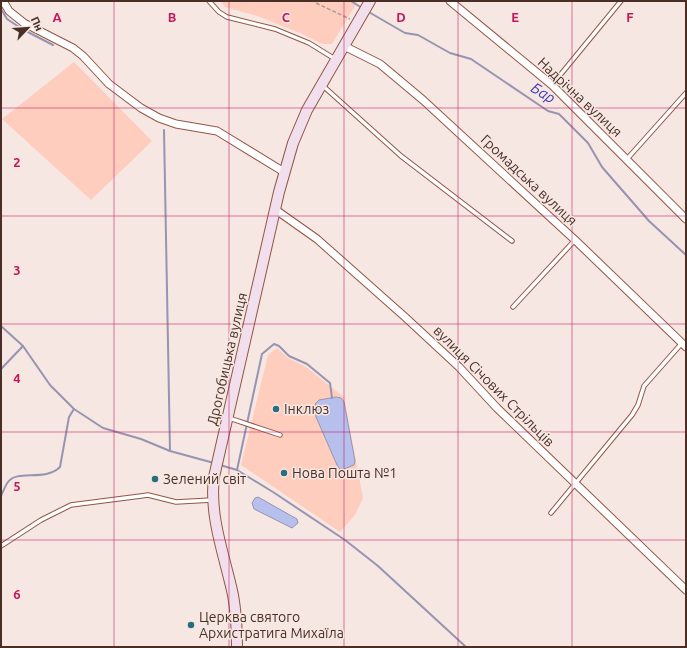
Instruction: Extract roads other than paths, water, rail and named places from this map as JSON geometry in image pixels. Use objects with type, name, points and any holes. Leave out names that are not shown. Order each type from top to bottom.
[{"type":"main road","name":"Дрогобицька вулиця","points":[[237,647],[236,612],[222,551],[213,500],[213,488],[218,458],[284,172],[299,127],[321,84],[370,1]]},
{"type":"street","points":[[3,1],[9,11],[24,23],[73,48],[83,56],[109,84],[140,108],[159,118],[176,124],[217,131],[284,172]]},
{"type":"street","name":"Надрічна вулиця","points":[[450,1],[552,85],[628,159],[686,219]]},
{"type":"street","name":"Громадська вулиця","points":[[344,46],[380,64],[423,100],[575,240],[684,345]]},
{"type":"street","name":"вулиця Січових Стрільців","points":[[276,210],[317,239],[459,367],[497,408],[686,590]]},
{"type":"lane","points":[[209,1],[219,12],[227,17],[275,30],[309,43],[336,59]]},
{"type":"lane","points":[[552,85],[621,1]]},
{"type":"lane","points":[[321,84],[401,156],[512,241]]},
{"type":"lane","points":[[628,159],[686,93]]},
{"type":"lane","points":[[513,307],[575,240]]},
{"type":"lane","points":[[551,513],[576,485],[632,415],[638,405],[644,386],[684,345]]},
{"type":"lane","points":[[228,418],[280,436]]},
{"type":"lane","points":[[1,546],[41,520],[71,505],[148,495],[176,502],[213,500]]},
{"type":"water","points":[[336,397],[341,398],[344,402],[355,461],[354,465],[344,469],[340,469],[337,465],[316,417],[315,404],[319,400]]},
{"type":"water","points":[[258,497],[297,519],[298,523],[292,528],[254,509],[252,503],[255,498]]},
{"type":"waterway","name":"Бар","points":[[351,1],[362,8]]},
{"type":"waterway","points":[[1,9],[7,19],[22,29],[53,45]]},
{"type":"waterway","name":"Бар","points":[[367,11],[405,33],[418,35],[450,53],[471,59],[548,111],[559,114],[588,143],[602,167],[649,221],[686,255]]},
{"type":"waterway","points":[[164,130],[170,451]]},
{"type":"waterway","points":[[1,326],[23,346],[50,385],[74,409],[103,428],[141,439],[170,451],[214,463]]},
{"type":"waterway","points":[[237,470],[262,354],[274,344],[279,346],[289,356],[307,364],[330,383],[332,398]]},
{"type":"waterway","points":[[1,369],[23,346]]},
{"type":"waterway","points":[[1,496],[8,482],[12,478],[24,475],[47,474],[60,467],[69,417],[74,409]]},
{"type":"waterway","points":[[220,465],[237,470],[345,540],[378,566],[466,647]]},
{"type":"place","name":"Інклюз","points":[[276,409]]},
{"type":"place","name":"Нова Пошта №1","points":[[284,473]]},
{"type":"place","name":"Зелений світ","points":[[155,479]]},
{"type":"place","name":"Церква святого Архистратига Михаїла","points":[[191,625]]}]
